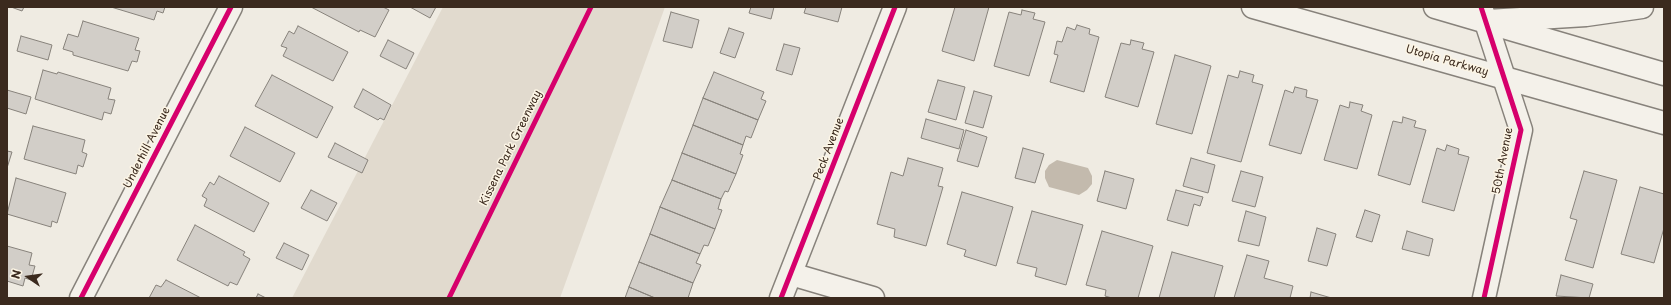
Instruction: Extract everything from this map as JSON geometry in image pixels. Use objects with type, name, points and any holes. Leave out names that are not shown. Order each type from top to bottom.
[{"type":"street","name":"Underhill Avenue","points":[[81,298],[231,7]]},
{"type":"street","name":"Peck Avenue","points":[[781,298],[895,7]]},
{"type":"street","name":"Utopia Parkway","points":[[1253,7],[1664,123]]},
{"type":"street","points":[[1435,7],[1483,14],[1586,15],[1642,7]]},
{"type":"street","points":[[1483,14],[1664,74]]},
{"type":"street","name":"50th Avenue","points":[[1483,14],[1502,77],[1521,130],[1484,298]]},
{"type":"street","points":[[791,274],[873,298]]},
{"type":"shaded area","points":[[443,7],[665,7],[560,298],[292,298]]},
{"type":"shaded area","points":[[1057,160],[1088,168],[1092,176],[1092,184],[1087,190],[1079,195],[1049,187],[1045,178],[1045,171],[1049,165]]},
{"type":"building","points":[[11,7],[24,7],[22,11]]},
{"type":"building","points":[[111,7],[165,7],[163,13],[157,11],[154,20]]},
{"type":"building","points":[[311,7],[383,7],[389,10],[375,37],[360,30],[359,32]]},
{"type":"building","points":[[410,7],[436,7],[430,18]]},
{"type":"building","points":[[751,7],[774,7],[771,19],[749,13]]},
{"type":"building","points":[[806,7],[842,7],[838,22],[804,13]]},
{"type":"building","points":[[955,7],[989,7],[974,61],[942,51]]},
{"type":"building","points":[[1022,10],[1035,13],[1033,19],[1045,22],[1029,76],[994,66],[1009,12],[1021,15]]},
{"type":"building","points":[[671,12],[699,20],[692,48],[663,41]]},
{"type":"building","points":[[83,21],[139,38],[135,50],[140,51],[137,62],[132,61],[128,71],[73,55],[73,52],[63,49],[68,34],[78,37]]},
{"type":"building","points":[[1077,25],[1090,29],[1089,34],[1099,37],[1084,92],[1050,82],[1058,55],[1054,54],[1057,41],[1062,42],[1067,27],[1075,30]]},
{"type":"building","points":[[298,26],[348,52],[333,81],[283,56],[287,48],[281,46],[289,31],[294,34]]},
{"type":"building","points":[[729,28],[744,33],[735,58],[720,53]]},
{"type":"building","points":[[21,36],[52,45],[48,60],[17,51]]},
{"type":"building","points":[[388,40],[414,53],[406,69],[380,56]]},
{"type":"building","points":[[1131,40],[1144,43],[1142,49],[1154,52],[1138,107],[1105,97],[1121,43],[1130,45]]},
{"type":"building","points":[[784,44],[800,48],[792,75],[776,70]]},
{"type":"building","points":[[1175,55],[1211,66],[1192,134],[1156,124]]},
{"type":"building","points":[[43,70],[57,74],[58,72],[111,88],[108,99],[115,100],[111,114],[104,112],[102,120],[35,99]]},
{"type":"building","points":[[1240,71],[1254,75],[1252,82],[1263,85],[1241,162],[1207,153],[1228,75],[1238,78]]},
{"type":"building","points":[[714,72],[764,92],[761,99],[766,101],[758,120],[703,98]]},
{"type":"building","points":[[272,75],[333,107],[317,138],[255,106]]},
{"type":"building","points":[[938,80],[965,87],[956,120],[928,112]]},
{"type":"building","points":[[1295,87],[1307,90],[1306,97],[1318,100],[1301,154],[1269,145],[1285,90],[1293,93]]},
{"type":"building","points":[[363,89],[391,105],[384,120],[380,118],[378,120],[354,107]]},
{"type":"building","points":[[7,90],[31,97],[26,114],[7,108]]},
{"type":"building","points":[[974,91],[992,96],[983,128],[965,123]]},
{"type":"building","points":[[703,98],[758,120],[751,138],[746,136],[743,145],[693,125]]},
{"type":"building","points":[[1350,102],[1363,105],[1361,111],[1372,115],[1357,169],[1324,160],[1340,105],[1349,108]]},
{"type":"building","points":[[1403,117],[1416,121],[1414,127],[1426,130],[1410,185],[1378,175],[1393,121],[1402,123]]},
{"type":"building","points":[[926,119],[964,130],[959,149],[921,138]]},
{"type":"building","points":[[693,125],[743,145],[740,154],[743,155],[736,174],[682,153]]},
{"type":"building","points":[[33,126],[85,140],[82,152],[87,154],[83,167],[78,165],[76,174],[24,159]]},
{"type":"building","points":[[245,127],[295,153],[280,182],[230,156]]},
{"type":"building","points":[[966,130],[987,137],[978,167],[957,161]]},
{"type":"building","points":[[335,143],[368,160],[362,173],[328,157]]},
{"type":"building","points":[[1447,145],[1459,149],[1458,154],[1469,157],[1454,211],[1422,202],[1437,148],[1445,151]]},
{"type":"building","points":[[1023,148],[1044,154],[1035,183],[1015,178]]},
{"type":"building","points":[[7,151],[12,152],[7,168]]},
{"type":"building","points":[[682,153],[736,174],[728,192],[725,191],[721,199],[672,180]]},
{"type":"building","points":[[908,158],[943,168],[938,186],[943,187],[926,246],[894,237],[895,229],[877,224],[891,172],[903,176]]},
{"type":"building","points":[[1191,158],[1215,165],[1208,193],[1183,186]]},
{"type":"building","points":[[1105,171],[1134,179],[1126,209],[1097,201]]},
{"type":"building","points":[[1241,171],[1263,177],[1255,207],[1232,201]]},
{"type":"building","points":[[1584,171],[1617,180],[1593,268],[1565,260],[1577,220],[1570,218]]},
{"type":"building","points":[[219,176],[269,203],[254,232],[204,206],[207,199],[202,196],[210,182],[214,185]]},
{"type":"building","points":[[16,178],[66,193],[57,223],[52,221],[51,227],[7,214]]},
{"type":"building","points":[[672,180],[721,199],[718,209],[722,210],[715,229],[660,207]]},
{"type":"building","points":[[1640,187],[1664,194],[1664,228],[1654,263],[1621,254]]},
{"type":"building","points":[[311,190],[337,203],[327,221],[301,208]]},
{"type":"building","points":[[1176,190],[1203,197],[1200,206],[1194,204],[1188,226],[1167,220]]},
{"type":"building","points":[[962,192],[1013,207],[996,266],[964,256],[966,250],[947,244]]},
{"type":"building","points":[[660,207],[715,229],[708,246],[704,245],[700,254],[650,234]]},
{"type":"building","points":[[1365,210],[1380,215],[1372,242],[1356,237]]},
{"type":"building","points":[[1032,211],[1083,225],[1066,285],[1035,276],[1037,268],[1017,263]]},
{"type":"building","points":[[1246,211],[1266,217],[1259,246],[1238,241]]},
{"type":"building","points":[[195,225],[245,252],[243,255],[250,259],[237,285],[230,282],[228,286],[177,260]]},
{"type":"building","points":[[1317,228],[1336,234],[1327,266],[1308,261]]},
{"type":"building","points":[[1102,231],[1153,246],[1138,298],[1112,298],[1105,296],[1106,290],[1086,285]]},
{"type":"building","points":[[1407,231],[1433,239],[1429,256],[1402,249]]},
{"type":"building","points":[[650,234],[700,254],[696,263],[701,265],[693,283],[639,262]]},
{"type":"building","points":[[284,243],[309,255],[302,270],[276,258]]},
{"type":"building","points":[[7,246],[32,253],[29,265],[35,266],[31,280],[25,278],[23,286],[7,281]]},
{"type":"building","points":[[1172,252],[1223,266],[1214,298],[1159,298]]},
{"type":"building","points":[[1247,255],[1269,261],[1264,278],[1293,286],[1290,298],[1234,298]]},
{"type":"building","points":[[639,262],[693,283],[688,298],[655,298],[629,287]]},
{"type":"building","points":[[1561,275],[1593,284],[1589,298],[1556,296]]},
{"type":"building","points":[[166,280],[201,298],[149,298],[156,285],[161,287]]},
{"type":"building","points":[[629,287],[655,298],[625,298]]},
{"type":"building","points":[[1311,292],[1328,297],[1332,298],[1310,298]]},
{"type":"building","points":[[258,294],[266,298],[256,298]]},
{"type":"cycle path","points":[[81,298],[231,7]]},
{"type":"cycle path","name":"Kissena Park Greenway","points":[[449,298],[591,7]]},
{"type":"cycle path","points":[[781,298],[895,7]]},
{"type":"cycle path","points":[[1481,7],[1521,130],[1484,298]]}]
